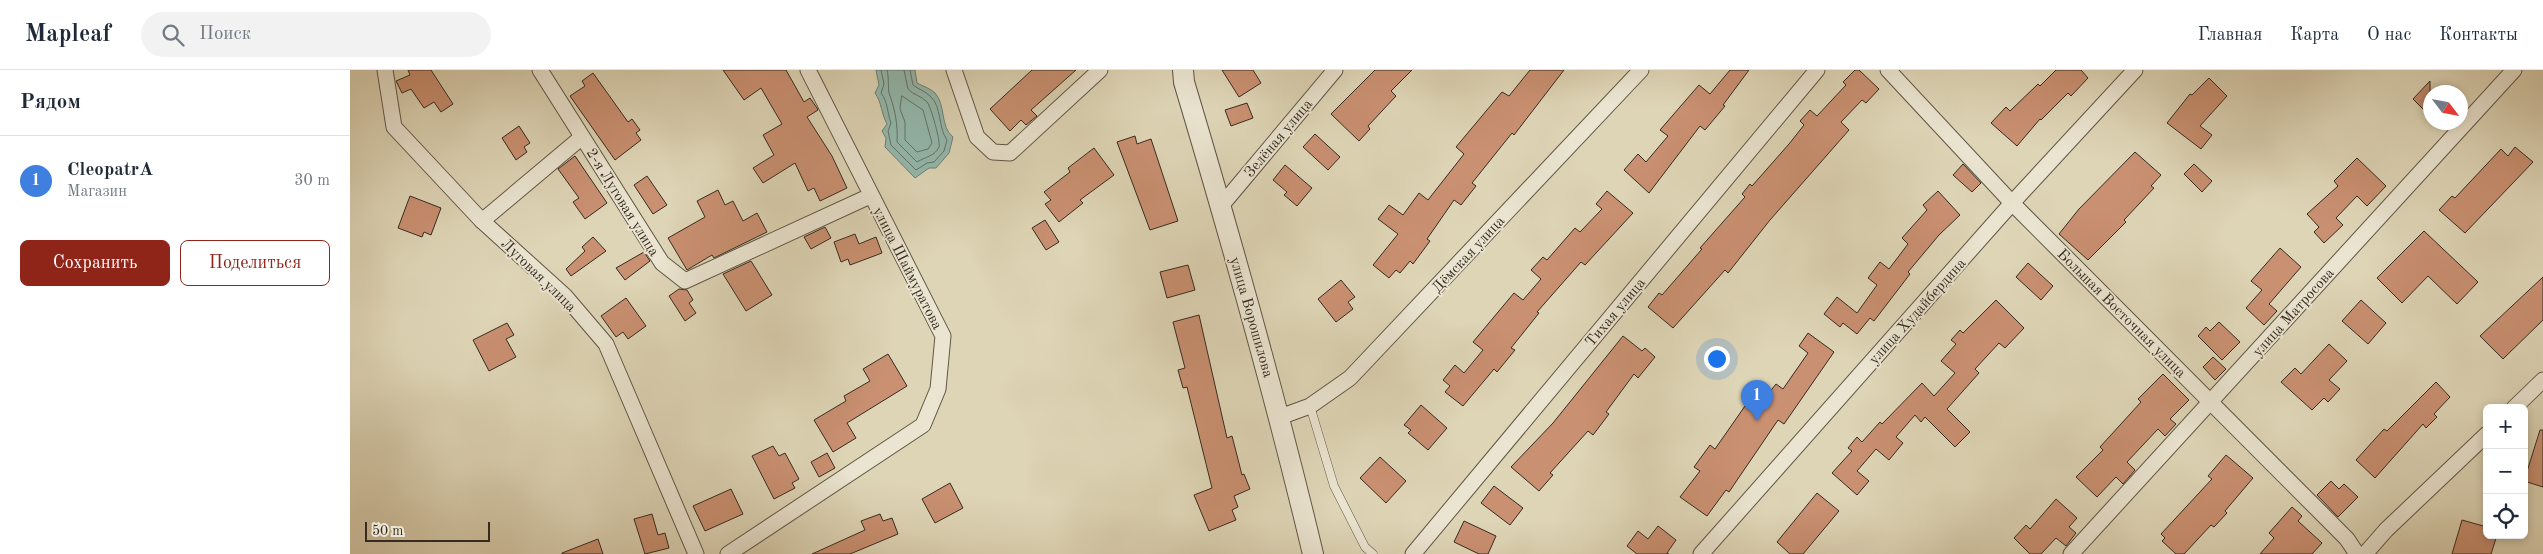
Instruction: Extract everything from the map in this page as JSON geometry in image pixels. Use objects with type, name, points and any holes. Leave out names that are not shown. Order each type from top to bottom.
[{"type":"street","name":"Луговая улица","points":[[384,70],[394,127],[482,221],[565,296],[606,344],[696,554]]},
{"type":"street","name":"2-я Луговая улица","points":[[540,70],[662,263],[685,281],[870,196]]},
{"type":"street","name":"улица Шаймуратова","points":[[728,554],[923,425],[938,389],[942,336],[808,70]]},
{"type":"street","points":[[954,70],[978,137],[993,152],[1010,153],[1100,70]]},
{"type":"street","name":"Зелёная улица","points":[[1221,206],[1335,70]]},
{"type":"street","name":"Дёмская улица","points":[[1280,417],[1310,406],[1350,378],[1640,70]]},
{"type":"street","name":"Тихая улица","points":[[1413,554],[1817,70]]},
{"type":"street","name":"Большая Восточная улица","points":[[1888,70],[2012,203],[2348,539],[2356,554]]},
{"type":"street","name":"улица Худайбердина","points":[[1701,554],[2012,203],[2135,70]]},
{"type":"street","name":"улица Матросова","points":[[2072,554],[2514,70]]},
{"type":"street","name":"улица Ворошилова","points":[[1180,74],[1221,206],[1280,417],[1313,554]]},
{"type":"street","points":[[482,221],[582,137]]},
{"type":"street","points":[[2518,404],[2543,380]]},
{"type":"street","points":[[2365,554],[2386,530],[2483,438]]},
{"type":"lane","points":[[1310,406],[1334,486],[1366,546],[1373,554]]},
{"type":"water","points":[[876,70],[915,70],[917,83],[935,93],[941,104],[946,128],[953,137],[949,153],[936,168],[929,168],[915,178],[885,147],[886,138],[882,131],[887,124],[875,93],[879,85]]},
{"type":"building","points":[[408,70],[431,70],[453,104],[441,112],[434,102],[424,108],[411,89],[402,93],[396,81],[410,75]]},
{"type":"building","points":[[723,70],[786,70],[804,102],[810,98],[817,108],[818,110],[807,117],[832,156],[847,188],[820,201],[814,188],[808,191],[795,163],[763,183],[753,168],[774,155],[763,135],[782,124],[761,88],[744,100]]},
{"type":"building","points":[[1032,70],[1076,70],[1031,110],[1037,116],[1026,125],[1021,120],[1010,131],[990,109]]},
{"type":"building","points":[[1222,70],[1253,70],[1261,83],[1239,97]]},
{"type":"building","points":[[1375,70],[1412,70],[1391,91],[1396,96],[1368,126],[1370,129],[1359,141],[1331,114]]},
{"type":"building","points":[[1530,70],[1564,70],[1514,135],[1512,133],[1472,183],[1476,186],[1461,205],[1454,200],[1427,239],[1430,241],[1413,264],[1410,261],[1400,273],[1396,270],[1389,278],[1373,265],[1398,234],[1378,219],[1389,205],[1403,215],[1419,193],[1428,200],[1464,154],[1456,147],[1502,92],[1509,96]]},
{"type":"building","points":[[1730,70],[1749,70],[1723,105],[1725,106],[1705,130],[1700,126],[1649,193],[1624,170],[1638,154],[1646,162],[1668,136],[1660,130],[1699,85],[1710,94]]},
{"type":"building","points":[[1855,70],[1859,70],[1879,89],[1866,103],[1862,100],[1841,122],[1849,130],[1770,220],[1728,273],[1725,270],[1673,328],[1648,307],[1659,293],[1662,295],[1702,249],[1700,248],[1745,197],[1742,194],[1750,184],[1752,186],[1789,144],[1804,125],[1800,121],[1810,110],[1817,116],[1846,85],[1843,82]]},
{"type":"building","points":[[2056,70],[2081,70],[2088,78],[2071,96],[2068,93],[2040,119],[2017,146],[1991,123],[2006,107],[2010,111],[2038,84],[2040,86]]},
{"type":"building","points":[[593,73],[628,122],[632,119],[640,130],[636,133],[641,140],[615,160],[570,96],[585,86],[582,81]]},
{"type":"building","points":[[2209,78],[2227,96],[2200,126],[2212,135],[2201,149],[2167,123],[2190,94],[2192,95]]},
{"type":"building","points":[[2423,88],[2423,109],[2413,99]]},
{"type":"building","points":[[1247,103],[1253,118],[1231,126],[1225,110]]},
{"type":"building","points":[[519,126],[530,143],[524,147],[527,152],[516,160],[502,138]]},
{"type":"building","points":[[1315,134],[1340,157],[1328,170],[1303,147]]},
{"type":"building","points":[[1135,136],[1137,144],[1151,139],[1178,221],[1150,230],[1117,142]]},
{"type":"building","points":[[2515,147],[2533,162],[2465,233],[2439,210],[2452,196],[2455,198],[2501,149],[2508,156]]},
{"type":"building","points":[[1094,148],[1114,175],[1080,200],[1083,203],[1059,222],[1045,204],[1051,200],[1044,192],[1070,172],[1068,168]]},
{"type":"building","points":[[2135,152],[2161,175],[2151,186],[2154,188],[2124,220],[2126,222],[2088,260],[2059,234],[2079,209]]},
{"type":"building","points":[[575,156],[607,203],[585,219],[573,202],[579,198],[558,169]]},
{"type":"building","points":[[2357,158],[2386,186],[2367,206],[2357,196],[2336,218],[2343,225],[2324,243],[2314,232],[2319,227],[2307,214],[2338,186],[2334,181]]},
{"type":"building","points":[[1963,164],[1981,183],[1972,192],[1953,175]]},
{"type":"building","points":[[2194,164],[2212,181],[2202,192],[2184,174]]},
{"type":"building","points":[[1285,165],[1312,188],[1297,206],[1284,195],[1287,192],[1273,180]]},
{"type":"building","points":[[647,176],[667,205],[653,214],[634,185]]},
{"type":"building","points":[[718,190],[725,205],[733,201],[743,221],[757,213],[767,232],[714,258],[712,255],[687,270],[668,238],[705,217],[697,201]]},
{"type":"building","points":[[1607,191],[1633,213],[1585,265],[1581,262],[1537,312],[1539,313],[1511,348],[1515,350],[1497,372],[1494,369],[1463,406],[1445,392],[1450,386],[1443,380],[1455,365],[1464,373],[1483,350],[1473,342],[1514,293],[1523,300],[1541,279],[1531,270],[1543,257],[1547,260],[1575,228],[1580,232],[1602,209],[1596,204]]},
{"type":"building","points":[[1938,191],[1960,215],[1939,235],[1908,272],[1910,274],[1874,321],[1870,318],[1857,334],[1843,323],[1840,327],[1824,314],[1837,297],[1857,313],[1877,285],[1868,278],[1880,262],[1889,269],[1908,244],[1902,238],[1927,210],[1923,205]]},
{"type":"building","points":[[410,196],[441,208],[431,235],[424,232],[422,237],[398,228]]},
{"type":"building","points":[[1045,220],[1059,242],[1046,250],[1032,228]]},
{"type":"building","points":[[825,227],[831,238],[811,249],[804,237]]},
{"type":"building","points":[[2424,231],[2478,282],[2457,304],[2428,276],[2402,303],[2377,278]]},
{"type":"building","points":[[855,234],[859,244],[876,237],[882,253],[850,265],[848,259],[841,262],[834,242]]},
{"type":"building","points":[[593,237],[606,251],[571,276],[566,269],[585,251],[582,247]]},
{"type":"building","points":[[2280,248],[2301,267],[2269,304],[2277,311],[2264,325],[2246,308],[2262,290],[2251,281]]},
{"type":"building","points":[[644,252],[650,261],[625,280],[616,268]]},
{"type":"building","points":[[751,261],[772,295],[746,311],[723,274]]},
{"type":"building","points":[[2028,263],[2053,286],[2041,300],[2016,277]]},
{"type":"building","points":[[1188,265],[1195,290],[1167,298],[1160,272]]},
{"type":"building","points":[[2543,277],[2543,320],[2503,359],[2480,336]]},
{"type":"building","points":[[1341,280],[1355,297],[1348,302],[1353,309],[1336,322],[1318,299]]},
{"type":"building","points":[[679,289],[687,290],[693,300],[689,303],[696,313],[685,321],[669,296]]},
{"type":"building","points":[[626,298],[646,326],[628,339],[623,332],[616,337],[601,316]]},
{"type":"building","points":[[1996,300],[2024,328],[2005,348],[1999,343],[1975,369],[1979,373],[1947,409],[1970,432],[1955,447],[1925,417],[1921,422],[1915,415],[1896,437],[1903,443],[1889,460],[1876,449],[1857,471],[1869,481],[1857,495],[1832,473],[1852,451],[1848,448],[1857,437],[1862,442],[1880,422],[1882,424],[1922,383],[1934,396],[1955,373],[1941,361],[1956,344],[1951,340],[1960,330],[1963,333]]},
{"type":"building","points":[[2361,300],[2386,323],[2368,344],[2342,321]]},
{"type":"building","points":[[1199,315],[1227,438],[1232,436],[1242,475],[1244,474],[1250,489],[1234,496],[1238,507],[1232,510],[1236,520],[1209,531],[1194,495],[1212,488],[1187,387],[1183,388],[1178,370],[1185,368],[1173,322]]},
{"type":"building","points":[[2219,322],[2240,342],[2222,360],[2198,336],[2206,327],[2210,331]]},
{"type":"building","points":[[507,323],[514,335],[506,339],[516,357],[489,371],[473,340]]},
{"type":"building","points":[[1808,333],[1834,352],[1784,424],[1778,420],[1729,492],[1726,490],[1707,516],[1680,497],[1700,471],[1694,467],[1710,445],[1715,449],[1745,406],[1749,409],[1763,390],[1768,394],[1776,384],[1783,389],[1808,353],[1799,346]]},
{"type":"building","points":[[1623,336],[1642,351],[1645,348],[1655,357],[1638,378],[1634,374],[1606,412],[1609,414],[1593,435],[1588,431],[1550,473],[1553,475],[1539,491],[1511,467],[1553,423]]},
{"type":"building","points":[[2329,344],[2347,361],[2329,380],[2340,389],[2328,402],[2324,398],[2312,410],[2281,382],[2295,368],[2301,374]]},
{"type":"building","points":[[888,354],[907,386],[847,423],[856,438],[833,452],[814,420],[846,401],[844,396],[870,381],[863,369]]},
{"type":"building","points":[[2213,357],[2226,369],[2215,380],[2203,367]]},
{"type":"building","points":[[2163,374],[2189,400],[2170,419],[2176,424],[2165,436],[2158,429],[2127,462],[2135,470],[2123,484],[2116,477],[2097,497],[2076,477],[2103,450],[2100,447],[2141,402],[2138,399]]},
{"type":"building","points":[[2436,382],[2450,397],[2434,414],[2437,417],[2426,428],[2423,424],[2375,478],[2356,460],[2384,429],[2387,431]]},
{"type":"building","points":[[1421,405],[1447,428],[1428,450],[1408,433],[1411,430],[1404,425]]},
{"type":"building","points":[[2540,430],[2543,430],[2543,487],[2528,482],[2528,468]]},
{"type":"building","points":[[773,446],[779,456],[785,453],[799,479],[792,483],[795,488],[774,499],[752,456]]},
{"type":"building","points":[[827,453],[835,468],[819,477],[811,462]]},
{"type":"building","points":[[2226,455],[2253,478],[2214,527],[2211,525],[2184,554],[2176,554],[2162,541],[2165,538],[2161,534],[2212,479],[2208,476]]},
{"type":"building","points":[[1380,457],[1406,481],[1386,503],[1360,478]]},
{"type":"building","points":[[2331,481],[2339,489],[2344,484],[2358,497],[2338,517],[2317,495]]},
{"type":"building","points":[[950,483],[963,508],[935,523],[922,499]]},
{"type":"building","points":[[1494,486],[1523,508],[1510,525],[1481,503]]},
{"type":"building","points":[[731,489],[743,514],[705,531],[693,506]]},
{"type":"building","points":[[1817,493],[1839,511],[1803,554],[1790,554],[1777,542]]},
{"type":"building","points":[[2056,499],[2077,518],[2069,527],[2076,533],[2066,546],[2056,538],[2041,554],[2030,554],[2014,538],[2026,525],[2030,529]]},
{"type":"building","points":[[2292,507],[2302,516],[2298,521],[2322,543],[2312,554],[2260,554],[2274,538],[2269,533]]},
{"type":"building","points":[[652,514],[658,535],[665,533],[669,548],[645,554],[634,519]]},
{"type":"building","points":[[880,514],[883,521],[892,518],[898,534],[850,554],[812,554],[865,530],[861,521]]},
{"type":"building","points":[[2462,520],[2483,526],[2483,539],[2496,539],[2491,554],[2452,554]]},
{"type":"building","points":[[1464,521],[1496,536],[1488,554],[1479,554],[1454,542]]},
{"type":"building","points":[[1658,526],[1676,540],[1667,553],[1669,554],[1637,554],[1627,546],[1638,531],[1648,539]]},
{"type":"building","points":[[598,539],[603,554],[562,554],[562,553]]},
{"type":"place","name":"CleopatrA","points":[[1757,421]]}]
